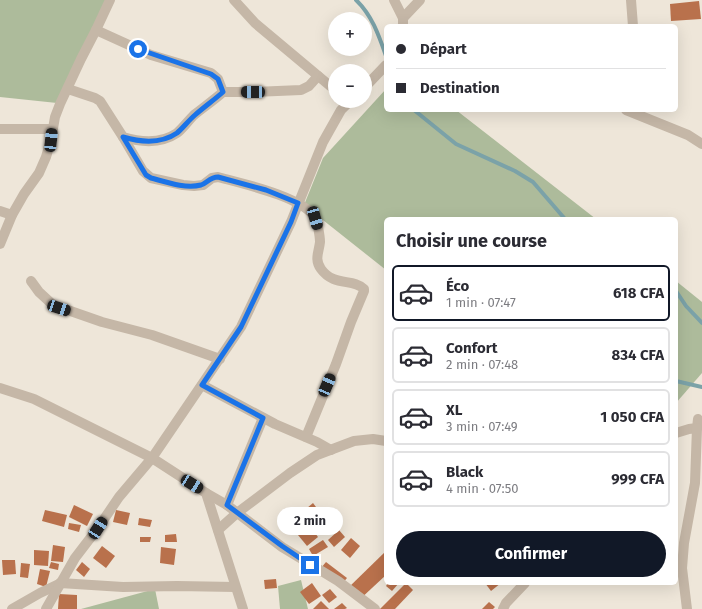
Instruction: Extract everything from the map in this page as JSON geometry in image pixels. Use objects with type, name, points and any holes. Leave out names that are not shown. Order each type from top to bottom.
[{"type":"street","points":[[0,244],[12,215],[24,194],[39,173],[51,140],[55,117],[110,0]]},
{"type":"street","points":[[234,0],[255,23],[328,84]]},
{"type":"street","points":[[394,0],[403,22]]},
{"type":"street","points":[[403,22],[420,0]]},
{"type":"street","points":[[631,0],[633,24]]},
{"type":"street","points":[[96,30],[151,54],[211,74],[218,79],[223,92]]},
{"type":"street","points":[[372,79],[384,67]]},
{"type":"street","points":[[123,137],[133,140],[162,140],[177,132],[193,116],[223,92],[301,90],[309,86],[318,76]]},
{"type":"street","points":[[68,89],[100,101],[143,171],[151,178],[184,186],[194,186],[202,185],[212,178],[218,177],[266,190],[298,203],[315,218],[320,243],[317,260],[319,267],[332,279],[356,284],[362,287],[364,292],[306,437]]},
{"type":"street","points":[[46,609],[75,558],[119,497],[152,458],[241,327],[291,222],[323,142],[343,108]]},
{"type":"street","points":[[631,112],[688,135],[702,144]]},
{"type":"street","points":[[0,129],[53,129]]},
{"type":"street","points":[[0,211],[12,215]]},
{"type":"street","points":[[31,281],[42,295],[59,308],[102,322],[152,335],[220,359]]},
{"type":"street","points":[[202,385],[263,418],[331,450]]},
{"type":"street","points":[[0,388],[34,398],[152,458],[227,505],[282,546],[338,581],[375,609]]},
{"type":"street","points":[[227,505],[263,418]]},
{"type":"street","points":[[678,432],[698,424],[695,483],[684,543],[682,568],[687,609]]},
{"type":"street","points":[[218,530],[237,513],[308,460],[317,455],[359,440],[373,439],[384,441]]},
{"type":"street","points":[[206,493],[242,609]]},
{"type":"street","points":[[12,609],[40,593],[60,584],[123,587],[235,587]]},
{"type":"street","points":[[503,609],[523,585]]},
{"type":"green space","points":[[0,0],[106,0],[57,103],[0,97]]},
{"type":"green space","points":[[384,91],[384,112],[459,112],[593,217],[384,217],[384,268],[304,205],[323,158],[369,108],[372,108],[372,104]]},
{"type":"green space","points":[[678,283],[702,302],[702,373],[678,401]]},
{"type":"green space","points":[[301,580],[308,609],[280,609],[278,586]]},
{"type":"green space","points":[[155,589],[159,609],[81,609]]},
{"type":"building","points":[[699,1],[701,19],[671,21],[670,4]]},
{"type":"building","points":[[313,503],[322,515],[309,525],[300,514]]},
{"type":"building","points":[[74,505],[93,514],[87,526],[69,517]]},
{"type":"building","points":[[45,510],[67,515],[64,527],[42,521]]},
{"type":"building","points":[[116,510],[130,513],[127,525],[113,522]]},
{"type":"building","points":[[139,518],[152,520],[150,527],[138,525]]},
{"type":"building","points":[[69,523],[81,525],[79,532],[68,529]]},
{"type":"building","points":[[310,526],[318,537],[307,546],[298,535]]},
{"type":"building","points":[[339,530],[345,537],[334,547],[328,540]]},
{"type":"building","points":[[176,534],[177,542],[165,542],[165,535]]},
{"type":"building","points":[[140,537],[151,537],[150,542],[140,542]]},
{"type":"building","points":[[351,538],[360,546],[350,558],[341,550]]},
{"type":"building","points":[[323,540],[328,547],[313,556],[309,549]]},
{"type":"building","points":[[53,545],[65,547],[63,562],[51,561]]},
{"type":"building","points":[[102,546],[115,556],[106,568],[93,558]]},
{"type":"building","points":[[161,547],[176,549],[174,565],[160,563]]},
{"type":"building","points":[[34,550],[49,551],[48,566],[34,565]]},
{"type":"building","points":[[384,553],[384,577],[358,601],[347,589]]},
{"type":"building","points":[[2,560],[15,560],[16,574],[3,575]]},
{"type":"building","points":[[51,562],[59,564],[58,570],[49,568]]},
{"type":"building","points":[[82,562],[90,569],[84,577],[76,570]]},
{"type":"building","points":[[326,562],[347,578],[341,585],[321,568]]},
{"type":"building","points":[[21,563],[30,564],[28,578],[20,577]]},
{"type":"building","points":[[40,569],[50,571],[46,587],[37,584]]},
{"type":"building","points":[[276,579],[277,588],[265,589],[264,580]]},
{"type":"building","points":[[312,583],[321,596],[309,604],[300,592]]},
{"type":"building","points":[[387,585],[397,585],[392,591]]},
{"type":"building","points":[[404,585],[408,585],[413,590],[395,609],[380,609]]},
{"type":"building","points":[[486,585],[498,585],[491,591]]},
{"type":"building","points":[[330,589],[337,597],[329,603],[322,595]]},
{"type":"building","points":[[59,594],[77,595],[77,609],[58,609]]},
{"type":"building","points":[[321,601],[329,609],[313,609]]},
{"type":"building","points":[[489,602],[495,607],[493,609],[482,609]]},
{"type":"building","points":[[342,603],[347,608],[334,609]]},
{"type":"waterway","points":[[356,0],[371,19],[384,50]]},
{"type":"waterway","points":[[416,112],[456,144],[515,171],[533,182],[563,217]]},
{"type":"waterway","points":[[678,294],[686,306],[702,323]]},
{"type":"waterway","points":[[678,381],[702,387]]},
{"type":"route","points":[[138,49],[217,77],[223,92],[170,137],[162,140],[148,141],[133,140],[123,137],[146,175],[151,178],[184,186],[202,185],[212,178],[218,177],[266,190],[298,203],[291,222],[241,327],[202,385],[263,418],[227,505],[310,565]]}]
